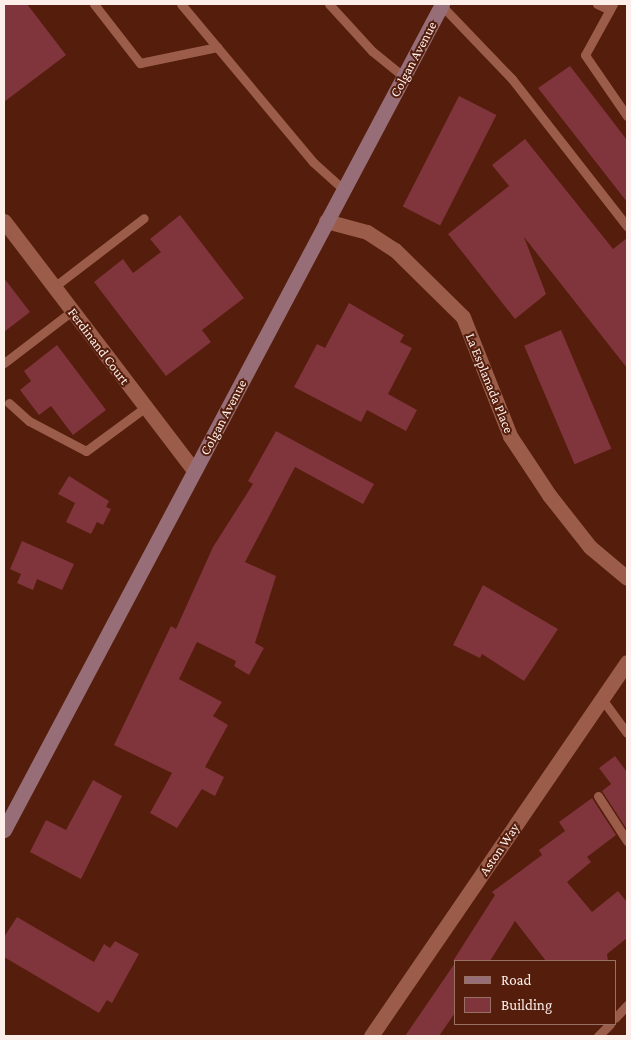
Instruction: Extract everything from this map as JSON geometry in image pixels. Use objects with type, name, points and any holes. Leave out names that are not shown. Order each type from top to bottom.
[{"type":"main road","name":"Colgan Avenue","points":[[4,830],[442,5]]},
{"type":"street","name":"Ferdinand Court","points":[[4,221],[194,470]]},
{"type":"street","name":"La Esplanada Place","points":[[326,221],[367,232],[395,250],[463,317],[510,436],[549,495],[590,547],[627,578]]},
{"type":"street","name":"Aston Way","points":[[371,1036],[627,662]]},
{"type":"lane","points":[[94,4],[140,63],[217,47]]},
{"type":"lane","points":[[181,4],[313,162],[343,189]]},
{"type":"lane","points":[[329,4],[372,51],[404,76]]},
{"type":"lane","points":[[597,4],[611,7],[584,55],[627,116]]},
{"type":"lane","points":[[442,5],[512,79],[627,226]]},
{"type":"lane","points":[[54,287],[144,218]]},
{"type":"lane","points":[[4,363],[72,311]]},
{"type":"lane","points":[[9,403],[28,421],[86,451],[146,408]]},
{"type":"lane","points":[[602,699],[627,732]]},
{"type":"lane","points":[[598,796],[627,841]]},
{"type":"lane","points":[[616,1017],[627,1006]]},
{"type":"lane","points":[[598,1036],[609,1025]]},
{"type":"building","points":[[4,4],[27,4],[66,55],[4,102]]},
{"type":"building","points":[[570,66],[627,140],[627,202],[538,88]]},
{"type":"building","points":[[459,96],[496,115],[440,226],[403,206]]},
{"type":"building","points":[[525,139],[613,249],[627,238],[627,368],[524,237],[546,294],[515,319],[448,234],[509,186],[492,165]]},
{"type":"building","points":[[180,215],[244,298],[202,330],[211,342],[166,376],[94,282],[123,259],[133,273],[161,252],[150,239]]},
{"type":"building","points":[[4,278],[30,312],[4,332]]},
{"type":"building","points":[[349,303],[404,335],[400,342],[412,348],[388,394],[417,410],[406,431],[367,410],[361,422],[294,387],[317,344],[325,348]]},
{"type":"building","points":[[561,330],[611,449],[575,464],[524,346]]},
{"type":"building","points":[[57,345],[106,410],[73,435],[51,406],[39,415],[20,390],[31,381],[24,371]]},
{"type":"building","points":[[276,431],[374,484],[363,504],[295,467],[245,562],[276,576],[255,643],[264,648],[249,675],[234,666],[236,661],[197,642],[179,679],[222,702],[213,716],[228,725],[205,767],[224,777],[215,796],[202,789],[177,828],[150,813],[172,773],[114,745],[171,626],[176,629],[213,547],[253,484],[248,481]]},
{"type":"building","points":[[69,476],[109,501],[106,507],[111,509],[103,525],[97,522],[91,534],[66,522],[75,503],[58,494]]},
{"type":"building","points":[[22,541],[74,564],[62,590],[37,579],[33,590],[17,583],[21,574],[10,569]]},
{"type":"building","points":[[483,585],[558,629],[524,681],[482,654],[480,658],[453,645]]},
{"type":"building","points":[[615,756],[627,772],[626,828],[602,791],[611,784],[599,768]]},
{"type":"building","points":[[93,780],[122,796],[81,879],[30,852],[46,820],[66,830]]},
{"type":"building","points":[[592,798],[616,835],[587,857],[591,862],[567,882],[592,912],[618,891],[627,902],[627,938],[607,954],[608,960],[545,960],[515,921],[491,960],[453,961],[495,895],[492,892],[542,855],[539,850],[565,831],[559,822]]},
{"type":"building","points":[[17,917],[94,962],[104,944],[110,948],[115,941],[139,954],[112,1003],[107,1000],[99,1013],[4,957],[4,937]]},
{"type":"building","points":[[454,964],[454,1014],[439,1036],[405,1036]]}]
